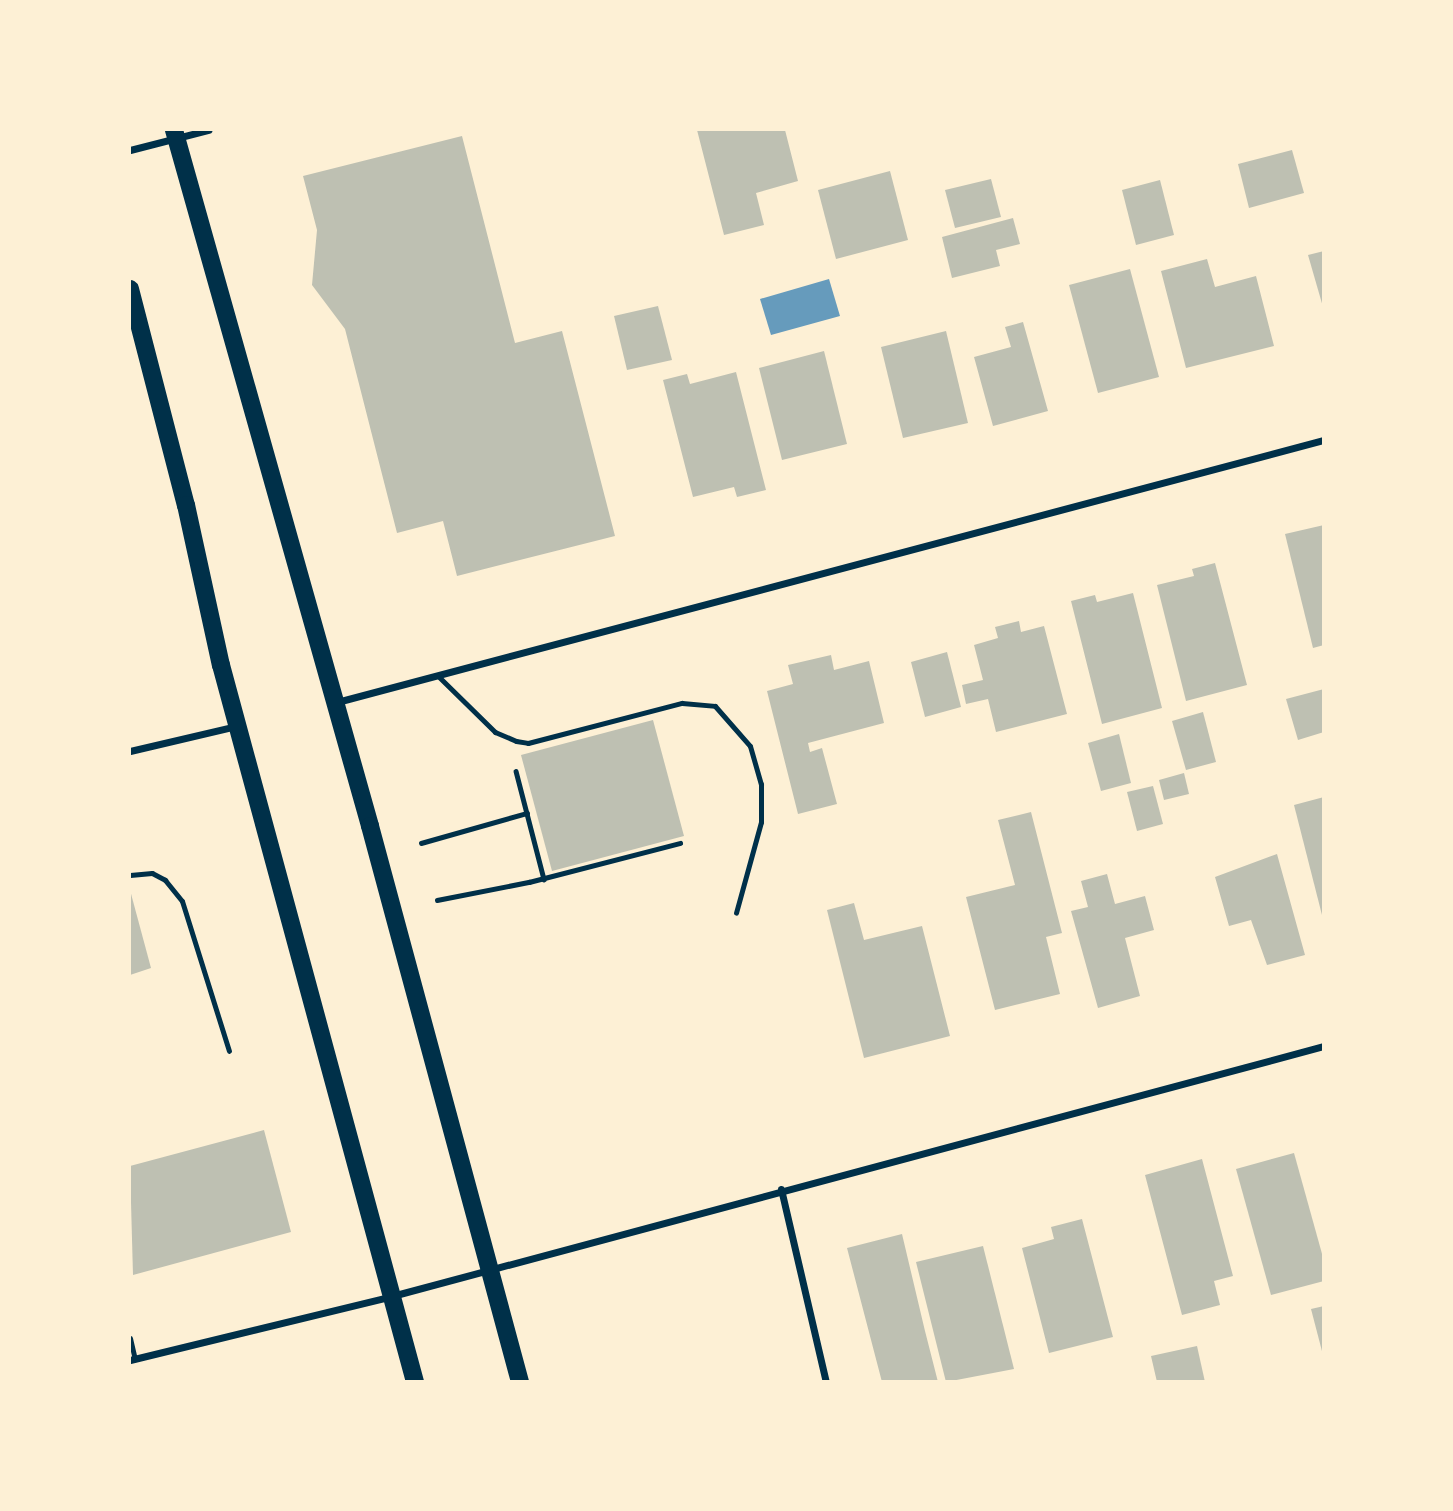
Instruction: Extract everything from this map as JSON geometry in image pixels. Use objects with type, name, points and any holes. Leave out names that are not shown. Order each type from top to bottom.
[{"type":"main road","points":[[175,134],[520,1381]]},
{"type":"main road","points":[[130,289],[237,726],[415,1381]]},
{"type":"street","points":[[130,150],[175,134],[208,130]]},
{"type":"street","points":[[333,703],[1324,440]]},
{"type":"street","points":[[130,751],[237,726]]},
{"type":"street","points":[[132,1360],[391,1296],[781,1189],[1324,1046]]},
{"type":"street","points":[[781,1189],[826,1381]]},
{"type":"lane","points":[[438,676],[495,732],[528,743],[682,703],[715,706],[750,746],[761,785],[761,822],[736,913]]},
{"type":"lane","points":[[130,875],[152,873],[165,880],[182,901],[229,1051]]},
{"type":"lane","points":[[130,1338],[132,1360]]},
{"type":"path","points":[[513,760],[544,879]]},
{"type":"path","points":[[421,842],[527,813]]},
{"type":"path","points":[[437,900],[544,879],[680,843]]},
{"type":"water","points":[[829,279],[840,316],[771,335],[760,299]]},
{"type":"building","points":[[697,130],[785,130],[798,181],[756,193],[764,225],[724,235]]},
{"type":"building","points":[[462,136],[515,343],[562,331],[615,536],[457,576],[443,521],[397,533],[345,329],[312,285],[317,230],[303,176]]},
{"type":"building","points":[[1292,150],[1304,193],[1249,208],[1238,164]]},
{"type":"building","points":[[890,171],[908,240],[836,259],[818,190]]},
{"type":"building","points":[[991,179],[1001,217],[955,228],[945,190]]},
{"type":"building","points":[[1160,180],[1174,235],[1136,245],[1122,190]]},
{"type":"building","points":[[1013,218],[1020,244],[996,250],[1000,266],[952,278],[942,237]]},
{"type":"building","points":[[1324,251],[1324,306],[1323,307],[1308,255]]},
{"type":"building","points":[[1207,259],[1215,287],[1256,276],[1274,346],[1186,368],[1161,271]]},
{"type":"building","points":[[1130,269],[1159,377],[1098,393],[1069,285]]},
{"type":"building","points":[[658,306],[672,360],[627,370],[614,316]]},
{"type":"building","points":[[1023,322],[1048,411],[993,426],[974,357],[1011,347],[1005,327]]},
{"type":"building","points":[[946,331],[968,423],[903,438],[881,347]]},
{"type":"building","points":[[824,351],[847,444],[782,460],[759,368]]},
{"type":"building","points":[[736,372],[766,490],[737,497],[734,487],[693,497],[663,380],[687,374],[690,384]]},
{"type":"building","points":[[1324,525],[1324,645],[1313,648],[1285,534]]},
{"type":"building","points":[[1215,563],[1247,685],[1186,701],[1157,585],[1194,576],[1192,569]]},
{"type":"building","points":[[1133,593],[1162,708],[1102,724],[1071,601],[1095,595],[1097,602]]},
{"type":"building","points":[[1019,621],[1021,632],[1044,626],[1067,714],[996,732],[988,699],[966,704],[962,685],[983,680],[974,645],[998,638],[995,627]]},
{"type":"building","points":[[947,652],[961,707],[925,717],[911,662]]},
{"type":"building","points":[[831,655],[834,670],[869,661],[884,723],[808,743],[810,752],[822,748],[837,804],[798,814],[767,691],[793,684],[788,665]]},
{"type":"building","points":[[1324,689],[1324,732],[1298,740],[1286,699]]},
{"type":"building","points":[[1203,712],[1216,762],[1186,770],[1172,721]]},
{"type":"building","points":[[653,720],[684,836],[552,871],[521,755]]},
{"type":"building","points":[[1119,734],[1131,783],[1101,791],[1088,743]]},
{"type":"building","points":[[1184,773],[1189,794],[1164,800],[1159,780]]},
{"type":"building","points":[[1153,786],[1163,824],[1137,831],[1127,792]]},
{"type":"building","points":[[1324,797],[1324,919],[1323,919],[1294,805]]},
{"type":"building","points":[[1031,812],[1062,933],[1046,937],[1060,994],[995,1010],[966,897],[1015,885],[998,820]]},
{"type":"building","points":[[1277,854],[1305,955],[1267,965],[1251,920],[1229,926],[1215,877]]},
{"type":"building","points":[[1107,874],[1115,904],[1145,896],[1154,930],[1125,938],[1140,996],[1098,1008],[1071,911],[1088,907],[1081,881]]},
{"type":"building","points":[[130,890],[151,968],[130,975]]},
{"type":"building","points":[[854,903],[864,940],[922,926],[950,1036],[864,1058],[827,910]]},
{"type":"building","points":[[264,1130],[291,1232],[133,1275],[130,1166]]},
{"type":"building","points":[[1294,1153],[1324,1261],[1324,1281],[1271,1295],[1236,1169]]},
{"type":"building","points":[[1202,1159],[1233,1276],[1214,1281],[1220,1305],[1182,1315],[1145,1175]]},
{"type":"building","points":[[1082,1219],[1113,1337],[1049,1353],[1022,1248],[1054,1239],[1051,1227]]},
{"type":"building","points":[[902,1234],[938,1382],[882,1382],[847,1248]]},
{"type":"building","points":[[983,1246],[1014,1369],[946,1382],[916,1262]]},
{"type":"building","points":[[1324,1306],[1324,1355],[1323,1355],[1311,1309]]},
{"type":"building","points":[[1197,1346],[1205,1382],[1157,1382],[1151,1356]]}]
